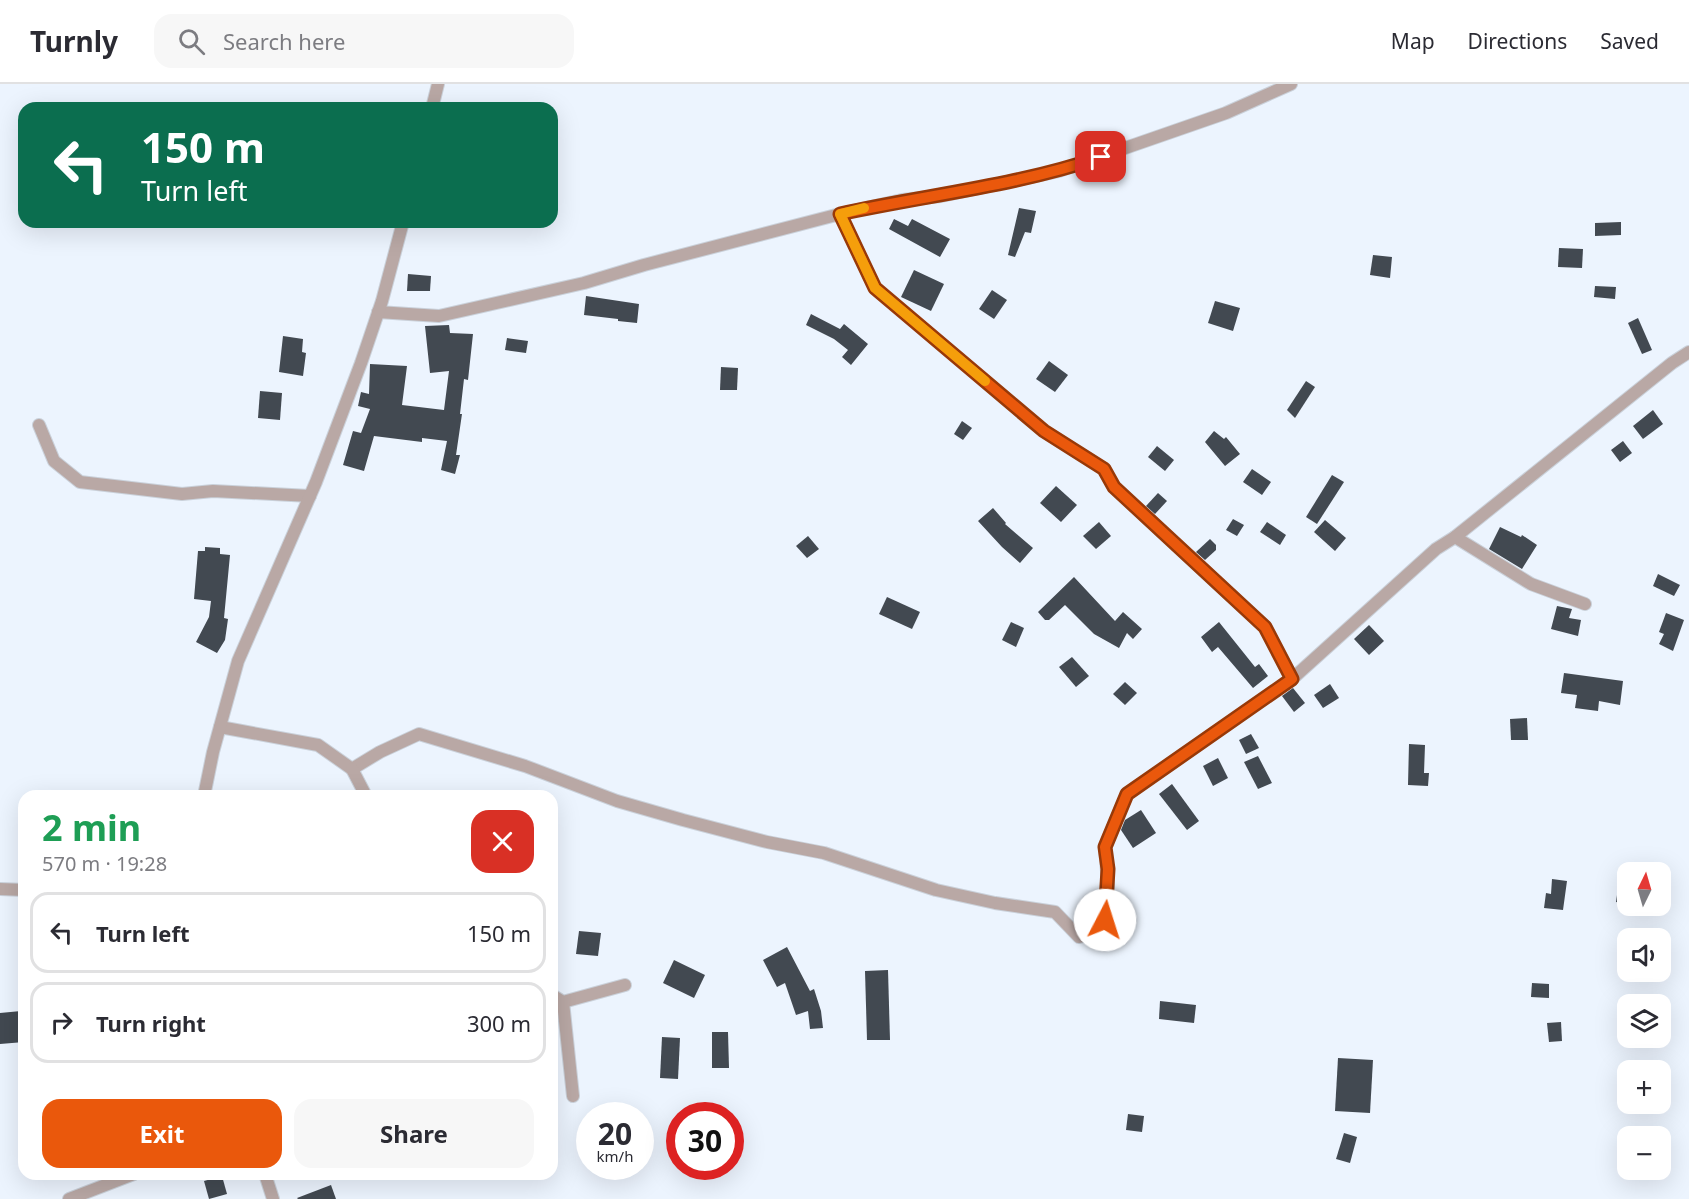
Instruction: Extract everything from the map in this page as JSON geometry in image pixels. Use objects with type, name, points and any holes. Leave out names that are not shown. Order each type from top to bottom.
[{"type":"street","points":[[434,102],[438,84]]},
{"type":"street","points":[[378,312],[439,316],[584,283],[840,214],[1059,171],[1226,113],[1291,84]]},
{"type":"street","points":[[840,214],[875,288],[1044,431],[1104,469],[1114,487],[1265,627],[1292,679]]},
{"type":"street","points":[[205,790],[238,661],[310,496],[361,363],[401,228]]},
{"type":"street","points":[[352,769],[380,752],[419,734],[525,766],[617,801],[683,820],[824,854],[936,890],[995,903],[1055,912],[1078,937],[1098,932],[1105,920],[1108,869],[1105,847],[1127,794],[1292,679],[1436,549],[1455,537],[1672,363],[1689,352]]},
{"type":"street","points":[[39,425],[54,461],[80,482],[182,494],[213,491],[310,496]]},
{"type":"street","points":[[1455,537],[1531,584],[1585,604]]},
{"type":"street","points":[[220,727],[318,745],[352,769],[363,790]]},
{"type":"street","points":[[0,889],[18,890]]},
{"type":"street","points":[[558,998],[626,985]]},
{"type":"street","points":[[558,1004],[573,1096]]},
{"type":"street","points":[[69,1199],[118,1180]]},
{"type":"street","points":[[267,1180],[273,1199]]},
{"type":"building","points":[[1019,208],[1036,211],[1031,233],[1025,232],[1015,257],[1008,255]]},
{"type":"building","points":[[894,219],[908,226],[912,219],[950,239],[940,257],[889,229]]},
{"type":"building","points":[[1621,222],[1621,235],[1595,236],[1595,223]]},
{"type":"building","points":[[1559,248],[1583,249],[1582,268],[1558,267]]},
{"type":"building","points":[[1373,255],[1392,257],[1390,278],[1370,275]]},
{"type":"building","points":[[914,270],[944,284],[931,311],[901,297]]},
{"type":"building","points":[[408,274],[431,276],[430,291],[407,291]]},
{"type":"building","points":[[1595,286],[1616,287],[1615,299],[1594,297]]},
{"type":"building","points":[[992,290],[1007,300],[994,319],[979,309]]},
{"type":"building","points":[[586,296],[639,304],[637,323],[584,315]]},
{"type":"building","points":[[1215,301],[1240,308],[1233,331],[1208,323]]},
{"type":"building","points":[[811,314],[840,329],[844,324],[868,344],[851,365],[842,357],[848,350],[834,339],[806,325]]},
{"type":"building","points":[[1638,318],[1652,350],[1642,354],[1628,323]]},
{"type":"building","points":[[449,325],[450,333],[473,334],[468,380],[464,379],[456,455],[460,455],[455,474],[441,470],[447,441],[422,438],[422,442],[374,436],[364,471],[343,465],[353,431],[361,433],[370,409],[358,406],[361,392],[369,394],[370,364],[407,366],[402,405],[444,410],[449,371],[430,373],[425,326]]},
{"type":"building","points":[[283,336],[303,339],[302,352],[306,353],[303,376],[279,372]]},
{"type":"building","points":[[507,338],[528,341],[526,353],[505,350]]},
{"type":"building","points":[[1049,361],[1068,375],[1055,392],[1036,379]]},
{"type":"building","points":[[721,367],[738,368],[737,390],[720,390]]},
{"type":"building","points":[[1306,381],[1315,387],[1295,418],[1287,410]]},
{"type":"building","points":[[260,391],[282,393],[280,420],[258,418]]},
{"type":"building","points":[[1653,410],[1663,424],[1643,439],[1633,426]]},
{"type":"building","points":[[962,421],[972,428],[963,440],[954,434]]},
{"type":"building","points":[[1214,431],[1224,439],[1226,437],[1240,454],[1225,466],[1205,442]]},
{"type":"building","points":[[1623,441],[1632,453],[1620,462],[1611,450]]},
{"type":"building","points":[[1157,446],[1174,460],[1165,471],[1148,457]]},
{"type":"building","points":[[1252,469],[1271,482],[1262,495],[1243,482]]},
{"type":"building","points":[[1332,475],[1344,482],[1317,524],[1306,517]]},
{"type":"building","points":[[1056,486],[1077,505],[1061,522],[1040,503]]},
{"type":"building","points":[[1158,493],[1167,501],[1155,514],[1146,506]]},
{"type":"building","points":[[993,508],[1005,524],[1033,548],[1020,563],[978,521]]},
{"type":"building","points":[[1233,519],[1244,525],[1237,536],[1226,530]]},
{"type":"building","points":[[1325,520],[1346,538],[1335,551],[1314,532]]},
{"type":"building","points":[[1099,522],[1111,536],[1096,549],[1083,536]]},
{"type":"building","points":[[1267,522],[1286,535],[1280,545],[1260,532]]},
{"type":"building","points":[[1500,527],[1521,537],[1522,535],[1537,545],[1522,569],[1489,549]]},
{"type":"building","points":[[808,536],[819,549],[807,558],[796,546]]},
{"type":"building","points":[[1210,539],[1216,545],[1216,550],[1205,560],[1196,552]]},
{"type":"building","points":[[205,547],[220,548],[220,554],[230,555],[224,618],[228,619],[225,640],[217,653],[196,642],[209,617],[211,601],[194,599],[198,551],[205,551]]},
{"type":"building","points":[[1658,574],[1680,585],[1674,596],[1653,586]]},
{"type":"building","points":[[1074,577],[1115,621],[1123,612],[1142,629],[1133,639],[1127,633],[1119,648],[1094,634],[1065,605],[1049,620],[1045,620],[1038,612]]},
{"type":"building","points":[[887,597],[920,612],[912,629],[879,614]]},
{"type":"building","points":[[1557,606],[1572,609],[1569,618],[1581,620],[1578,636],[1551,629]]},
{"type":"building","points":[[1666,613],[1684,620],[1673,651],[1659,644],[1664,634],[1659,632]]},
{"type":"building","points":[[1011,622],[1024,628],[1016,647],[1002,640]]},
{"type":"building","points":[[1219,622],[1255,667],[1259,664],[1268,676],[1253,688],[1218,647],[1212,652],[1201,637]]},
{"type":"building","points":[[1369,625],[1384,641],[1369,655],[1354,639]]},
{"type":"building","points":[[1072,657],[1089,676],[1076,687],[1059,667]]},
{"type":"building","points":[[1564,673],[1623,681],[1620,705],[1599,701],[1598,711],[1575,708],[1577,695],[1561,693]]},
{"type":"building","points":[[1125,682],[1137,693],[1125,705],[1113,694]]},
{"type":"building","points":[[1330,684],[1339,698],[1323,708],[1314,695]]},
{"type":"building","points":[[1293,688],[1305,703],[1294,712],[1282,696]]},
{"type":"building","points":[[1527,718],[1528,740],[1511,740],[1510,719]]},
{"type":"building","points":[[1251,734],[1259,748],[1246,754],[1239,740]]},
{"type":"building","points":[[1409,744],[1425,745],[1424,773],[1429,773],[1428,786],[1408,785]]},
{"type":"building","points":[[1258,756],[1272,783],[1258,789],[1244,762]]},
{"type":"building","points":[[1218,758],[1228,778],[1213,786],[1203,766]]},
{"type":"building","points":[[1172,784],[1199,821],[1187,830],[1159,794]]},
{"type":"building","points":[[1141,810],[1156,833],[1133,848],[1121,830],[1125,820]]},
{"type":"building","points":[[1552,879],[1567,881],[1563,910],[1544,908],[1546,893],[1551,894]]},
{"type":"building","points":[[579,931],[601,933],[598,956],[576,954]]},
{"type":"building","points":[[787,947],[810,991],[814,989],[821,1011],[823,1028],[810,1029],[808,1011],[796,1015],[785,983],[777,987],[763,960]]},
{"type":"building","points":[[674,960],[705,975],[694,998],[663,983]]},
{"type":"building","points":[[888,970],[890,1040],[867,1040],[865,971]]},
{"type":"building","points":[[1532,983],[1549,984],[1549,998],[1531,997]]},
{"type":"building","points":[[1160,1001],[1196,1005],[1194,1023],[1159,1019]]},
{"type":"building","points":[[18,1011],[18,1042],[0,1044],[0,1013]]},
{"type":"building","points":[[1561,1022],[1562,1041],[1549,1042],[1547,1023]]},
{"type":"building","points":[[712,1032],[728,1032],[729,1068],[712,1068]]},
{"type":"building","points":[[662,1037],[680,1038],[678,1079],[660,1078]]},
{"type":"building","points":[[1338,1058],[1373,1060],[1370,1113],[1335,1111]]},
{"type":"building","points":[[1128,1114],[1144,1116],[1142,1132],[1126,1130]]},
{"type":"building","points":[[1344,1133],[1357,1137],[1350,1163],[1336,1159]]},
{"type":"building","points":[[223,1180],[227,1194],[209,1199],[204,1181]]},
{"type":"building","points":[[331,1185],[336,1199],[297,1198]]},
{"type":"slow traffic","points":[[864,208],[840,214],[875,288],[985,381]]},
{"type":"route","points":[[1101,157],[1059,171],[840,214],[875,288],[1044,431],[1104,469],[1114,487],[1265,627],[1292,679],[1127,794],[1105,847],[1108,884],[1105,920]]}]
